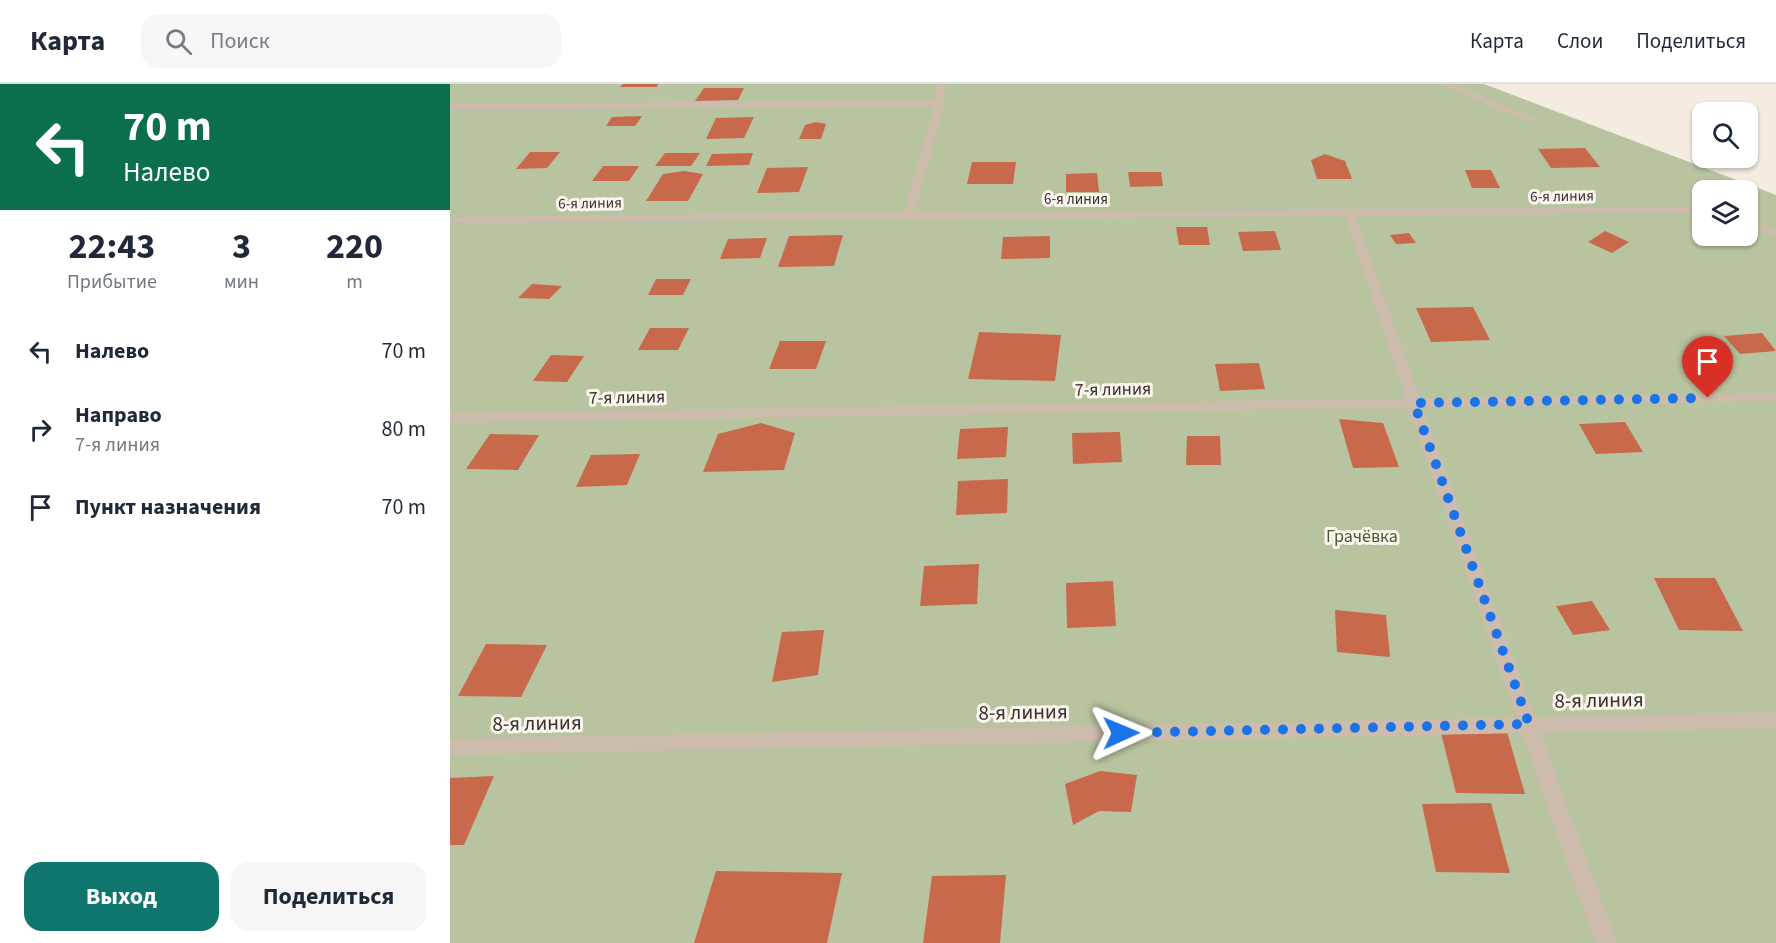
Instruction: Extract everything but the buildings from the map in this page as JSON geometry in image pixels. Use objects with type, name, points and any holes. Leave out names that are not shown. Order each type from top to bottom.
[{"type":"street","points":[[909,214],[939,103],[941,84]]},
{"type":"street","points":[[1445,84],[1532,120]]},
{"type":"street","points":[[450,107],[939,103]]},
{"type":"street","name":"6-я линия","points":[[450,220],[909,214],[1350,214],[1692,210]]},
{"type":"street","points":[[1350,214],[1414,403],[1606,943]]},
{"type":"street","points":[[1758,227],[1776,234]]},
{"type":"street","name":"7-я линия","points":[[450,418],[1776,397]]},
{"type":"street","name":"8-я линия","points":[[450,747],[1776,720]]},
{"type":"green space","name":"Грачёвка","points":[[450,84],[1484,84],[1692,163],[1692,168],[1705,168],[1737,180],[1692,180],[1692,246],[1758,246],[1758,188],[1776,195],[1776,943],[450,943]]},
{"type":"route","points":[[1121,733],[1529,724],[1414,403],[1708,398]]}]
